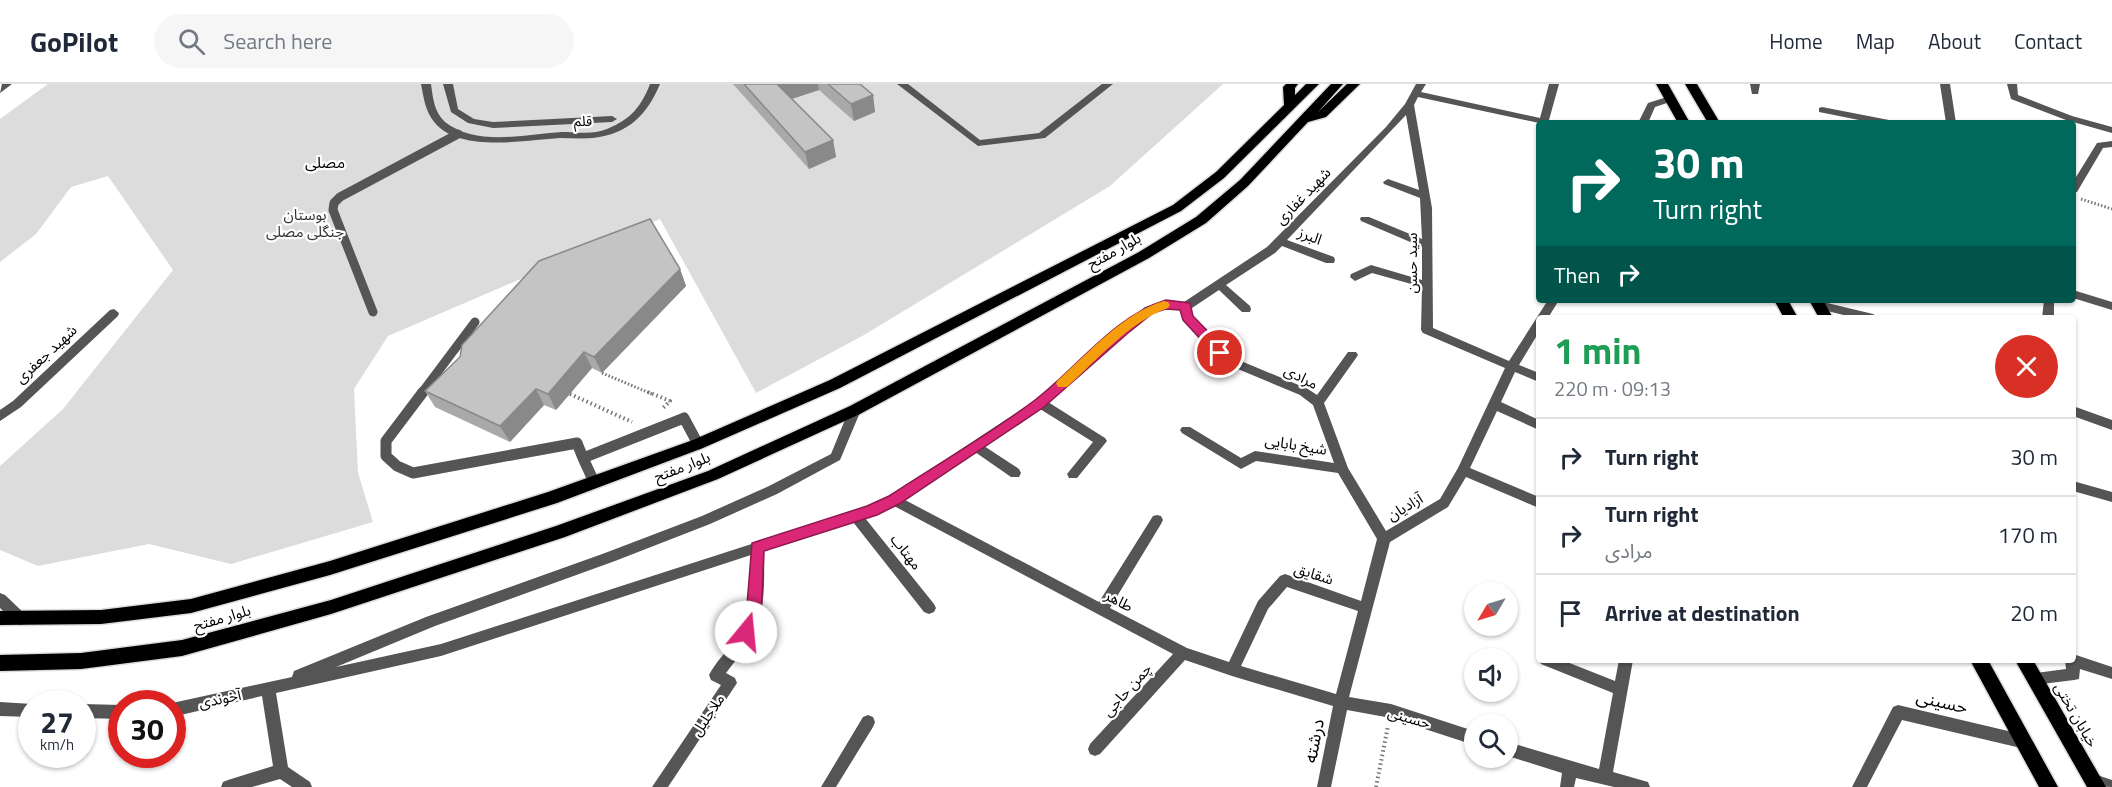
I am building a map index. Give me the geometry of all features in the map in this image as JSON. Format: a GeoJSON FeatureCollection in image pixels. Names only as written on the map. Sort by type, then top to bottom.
{"type":"FeatureCollection","features":[{"type":"Feature","properties":{"kind":"main road","name":"بلوار مفتح"},"geometry":{"type":"LineString","coordinates":[[0,663],[81,662],[182,648],[331,607],[592,520],[713,475],[855,410],[1144,255],[1201,220],[1244,183],[1337,84]]}},
{"type":"Feature","properties":{"kind":"main road"},"geometry":{"type":"LineString","coordinates":[[1300,123],[1322,114],[1354,84]]}},
{"type":"Feature","properties":{"kind":"main road"},"geometry":{"type":"LineString","coordinates":[[1662,84],[1682,120]]}},
{"type":"Feature","properties":{"kind":"main road"},"geometry":{"type":"LineString","coordinates":[[1691,84],[1712,120]]}},
{"type":"Feature","properties":{"kind":"main road"},"geometry":{"type":"LineString","coordinates":[[1290,85],[1290,105]]}},
{"type":"Feature","properties":{"kind":"main road","name":"بلوار مفتح"},"geometry":{"type":"LineString","coordinates":[[0,618],[101,617],[191,606],[330,568],[594,482],[698,444],[835,384],[1177,208],[1220,174],[1310,87]]}},
{"type":"Feature","properties":{"kind":"main road"},"geometry":{"type":"LineString","coordinates":[[1982,663],[2049,787]]}},
{"type":"Feature","properties":{"kind":"main road","name":"خیابان تختی"},"geometry":{"type":"LineString","coordinates":[[2026,663],[2095,784]]}},
{"type":"Feature","properties":{"kind":"street"},"geometry":{"type":"LineString","coordinates":[[0,90],[7,84]]}},
{"type":"Feature","properties":{"kind":"street","name":"قلم"},"geometry":{"type":"LineString","coordinates":[[426,84],[426,97],[433,114],[445,128],[473,138],[514,139],[604,134],[612,119],[493,125],[471,121],[454,110],[448,84]]}},
{"type":"Feature","properties":{"kind":"street"},"geometry":{"type":"LineString","coordinates":[[604,134],[632,119],[646,106],[655,84]]}},
{"type":"Feature","properties":{"kind":"street"},"geometry":{"type":"LineString","coordinates":[[902,84],[978,142],[1042,136],[1108,84]]}},
{"type":"Feature","properties":{"kind":"street","name":"شهید غفاری"},"geometry":{"type":"LineString","coordinates":[[1186,306],[1254,263],[1280,241],[1409,105],[1421,84]]}},
{"type":"Feature","properties":{"kind":"street"},"geometry":{"type":"LineString","coordinates":[[1548,120],[1554,84]]}},
{"type":"Feature","properties":{"kind":"street"},"geometry":{"type":"LineString","coordinates":[[1945,84],[1950,120]]}},
{"type":"Feature","properties":{"kind":"street"},"geometry":{"type":"LineString","coordinates":[[2012,84],[2014,97],[2069,118],[2112,130]]}},
{"type":"Feature","properties":{"kind":"street"},"geometry":{"type":"LineString","coordinates":[[1415,94],[1538,120]]}},
{"type":"Feature","properties":{"kind":"street"},"geometry":{"type":"LineString","coordinates":[[1644,120],[1651,105],[1670,99]]}},
{"type":"Feature","properties":{"kind":"street","name":"سید حسن"},"geometry":{"type":"LineString","coordinates":[[1409,105],[1425,196],[1427,330],[1512,366]]}},
{"type":"Feature","properties":{"kind":"street"},"geometry":{"type":"LineString","coordinates":[[1821,110],[1873,120]]}},
{"type":"Feature","properties":{"kind":"street"},"geometry":{"type":"LineString","coordinates":[[2076,185],[2100,145],[2112,144]]}},
{"type":"Feature","properties":{"kind":"street"},"geometry":{"type":"LineString","coordinates":[[1388,182],[1425,196]]}},
{"type":"Feature","properties":{"kind":"street"},"geometry":{"type":"LineString","coordinates":[[1365,219],[1427,245]]}},
{"type":"Feature","properties":{"kind":"street","name":"البرز"},"geometry":{"type":"LineString","coordinates":[[1280,241],[1330,260]]}},
{"type":"Feature","properties":{"kind":"street"},"geometry":{"type":"LineString","coordinates":[[1355,278],[1371,269],[1427,285]]}},
{"type":"Feature","properties":{"kind":"street"},"geometry":{"type":"LineString","coordinates":[[1218,284],[1246,309]]}},
{"type":"Feature","properties":{"kind":"street"},"geometry":{"type":"LineString","coordinates":[[2076,295],[2112,306]]}},
{"type":"Feature","properties":{"kind":"street"},"geometry":{"type":"LineString","coordinates":[[268,689],[441,650],[856,516],[894,500],[1040,404],[1123,330],[1149,310],[1166,304],[1186,306]]}},
{"type":"Feature","properties":{"kind":"street"},"geometry":{"type":"LineString","coordinates":[[1838,304],[1866,315]]}},
{"type":"Feature","properties":{"kind":"street","name":"مرادی"},"geometry":{"type":"LineString","coordinates":[[1186,306],[1187,317],[1220,353],[1237,364],[1304,392],[1318,402],[1342,469],[1384,540]]}},
{"type":"Feature","properties":{"kind":"street","name":"شهید جعفری"},"geometry":{"type":"LineString","coordinates":[[0,416],[17,404],[114,313]]}},
{"type":"Feature","properties":{"kind":"street","name":"آزادیان"},"geometry":{"type":"LineString","coordinates":[[1341,702],[1384,540],[1444,503],[1463,470],[1512,366],[1536,328]]}},
{"type":"Feature","properties":{"kind":"street"},"geometry":{"type":"LineString","coordinates":[[1318,402],[1352,355]]}},
{"type":"Feature","properties":{"kind":"street"},"geometry":{"type":"LineString","coordinates":[[1512,366],[1536,377]]}},
{"type":"Feature","properties":{"kind":"street"},"geometry":{"type":"LineString","coordinates":[[1040,404],[1101,441],[1073,474]]}},
{"type":"Feature","properties":{"kind":"street"},"geometry":{"type":"LineString","coordinates":[[1494,404],[1536,424]]}},
{"type":"Feature","properties":{"kind":"street"},"geometry":{"type":"LineString","coordinates":[[268,689],[431,621],[621,553],[706,520],[773,490],[836,457],[855,410]]}},
{"type":"Feature","properties":{"kind":"street"},"geometry":{"type":"LineString","coordinates":[[2076,412],[2112,426]]}},
{"type":"Feature","properties":{"kind":"street","name":"شیخ بابایی"},"geometry":{"type":"LineString","coordinates":[[1186,430],[1241,464],[1255,456],[1342,469]]}},
{"type":"Feature","properties":{"kind":"street"},"geometry":{"type":"LineString","coordinates":[[975,446],[1015,473]]}},
{"type":"Feature","properties":{"kind":"street"},"geometry":{"type":"LineString","coordinates":[[1463,470],[1536,502]]}},
{"type":"Feature","properties":{"kind":"street"},"geometry":{"type":"LineString","coordinates":[[2076,487],[2112,497]]}},
{"type":"Feature","properties":{"kind":"street","name":"طاهر"},"geometry":{"type":"LineString","coordinates":[[894,500],[1183,653],[1341,702]]}},
{"type":"Feature","properties":{"kind":"street","name":"مهتاب"},"geometry":{"type":"LineString","coordinates":[[856,516],[929,608]]}},
{"type":"Feature","properties":{"kind":"street"},"geometry":{"type":"LineString","coordinates":[[1101,610],[1157,520]]}},
{"type":"Feature","properties":{"kind":"street","name":"ملاجلیل"},"geometry":{"type":"LineString","coordinates":[[659,787],[730,683],[716,675],[739,645],[753,618],[757,581],[757,547]]}},
{"type":"Feature","properties":{"kind":"street","name":"شقایق"},"geometry":{"type":"LineString","coordinates":[[1232,670],[1263,605],[1285,580],[1365,608]]}},
{"type":"Feature","properties":{"kind":"street"},"geometry":{"type":"LineString","coordinates":[[0,599],[21,619]]}},
{"type":"Feature","properties":{"kind":"street","name":"چمن حاجی"},"geometry":{"type":"LineString","coordinates":[[1095,749],[1183,653]]}},
{"type":"Feature","properties":{"kind":"street"},"geometry":{"type":"LineString","coordinates":[[2076,661],[2112,673]]}},
{"type":"Feature","properties":{"kind":"street"},"geometry":{"type":"LineString","coordinates":[[1553,663],[1621,690]]}},
{"type":"Feature","properties":{"kind":"street"},"geometry":{"type":"LineString","coordinates":[[1605,776],[1626,663]]}},
{"type":"Feature","properties":{"kind":"street"},"geometry":{"type":"LineString","coordinates":[[2034,678],[2074,674],[2072,663]]}},
{"type":"Feature","properties":{"kind":"street"},"geometry":{"type":"LineString","coordinates":[[268,689],[281,771],[305,787]]}},
{"type":"Feature","properties":{"kind":"street","name":"آخوندی"},"geometry":{"type":"LineString","coordinates":[[186,707],[268,689]]}},
{"type":"Feature","properties":{"kind":"street","name":"حسینی"},"geometry":{"type":"LineString","coordinates":[[1341,702],[1391,711],[1464,735]]}},
{"type":"Feature","properties":{"kind":"street","name":"درشته"},"geometry":{"type":"LineString","coordinates":[[1324,787],[1341,702]]}},
{"type":"Feature","properties":{"kind":"street"},"geometry":{"type":"LineString","coordinates":[[0,709],[18,710]]}},
{"type":"Feature","properties":{"kind":"street","name":"حسینی"},"geometry":{"type":"LineString","coordinates":[[1859,787],[1898,712],[2025,742]]}},
{"type":"Feature","properties":{"kind":"street"},"geometry":{"type":"LineString","coordinates":[[828,787],[868,722]]}},
{"type":"Feature","properties":{"kind":"street"},"geometry":{"type":"LineString","coordinates":[[1518,752],[1570,769],[1643,787]]}},
{"type":"Feature","properties":{"kind":"street"},"geometry":{"type":"LineString","coordinates":[[1567,787],[1570,769]]}},
{"type":"Feature","properties":{"kind":"street"},"geometry":{"type":"LineString","coordinates":[[228,787],[281,771]]}},
{"type":"Feature","properties":{"kind":"street"},"geometry":{"type":"LineString","coordinates":[[2095,784],[2112,787]]}},
{"type":"Feature","properties":{"kind":"lane"},"geometry":{"type":"LineString","coordinates":[[373,312],[333,210],[334,203],[340,197],[458,134]]}},
{"type":"Feature","properties":{"kind":"lane"},"geometry":{"type":"LineString","coordinates":[[475,322],[387,441],[386,456],[397,466],[413,473],[577,443],[594,482]]}},
{"type":"Feature","properties":{"kind":"lane"},"geometry":{"type":"LineString","coordinates":[[583,458],[684,418],[698,444]]}},
{"type":"Feature","properties":{"kind":"path"},"geometry":{"type":"LineString","coordinates":[[2076,198],[2112,209]]}},
{"type":"Feature","properties":{"kind":"path"},"geometry":{"type":"LineString","coordinates":[[602,373],[670,401]]}},
{"type":"Feature","properties":{"kind":"path"},"geometry":{"type":"LineString","coordinates":[[570,394],[640,426]]}},
{"type":"Feature","properties":{"kind":"path"},"geometry":{"type":"LineString","coordinates":[[1376,787],[1391,711]]}},
{"type":"Feature","properties":{"kind":"green space","name":"بوستان جنگلی مصلی"},"geometry":{"type":"Polygon","coordinates":[[[48,84],[1223,84],[1110,186],[864,335],[756,393],[660,219],[388,336],[354,389],[358,473],[373,522],[231,564],[149,544],[38,566],[0,550],[0,466],[63,409],[173,270],[108,176],[71,187],[36,234],[0,262],[0,119],[48,84]]]}},
{"type":"Feature","properties":{"kind":"building"},"geometry":{"type":"Polygon","coordinates":[[[744,84],[781,84],[778,85],[833,140],[805,152],[744,84]]]}},
{"type":"Feature","properties":{"kind":"building"},"geometry":{"type":"Polygon","coordinates":[[[828,84],[860,84],[873,95],[851,104],[828,84]]]}},
{"type":"Feature","properties":{"kind":"building"},"geometry":{"type":"Polygon","coordinates":[[[650,219],[680,269],[594,357],[584,352],[548,394],[536,389],[500,426],[425,391],[460,357],[462,345],[539,261],[650,219]]]}},
{"type":"Feature","properties":{"kind":"slow traffic"},"geometry":{"type":"LineString","coordinates":[[1062,383],[1149,310],[1164,305]]}},
{"type":"Feature","properties":{"kind":"district","name":"مصلی"},"geometry":{"type":"Point","coordinates":[325,162]}},
{"type":"Feature","properties":{"kind":"route"},"geometry":{"type":"LineString","coordinates":[[746,632],[753,618],[757,581],[757,547],[872,511],[894,500],[1040,404],[1123,330],[1149,310],[1166,304],[1186,306],[1187,317],[1220,353]]}}]}
